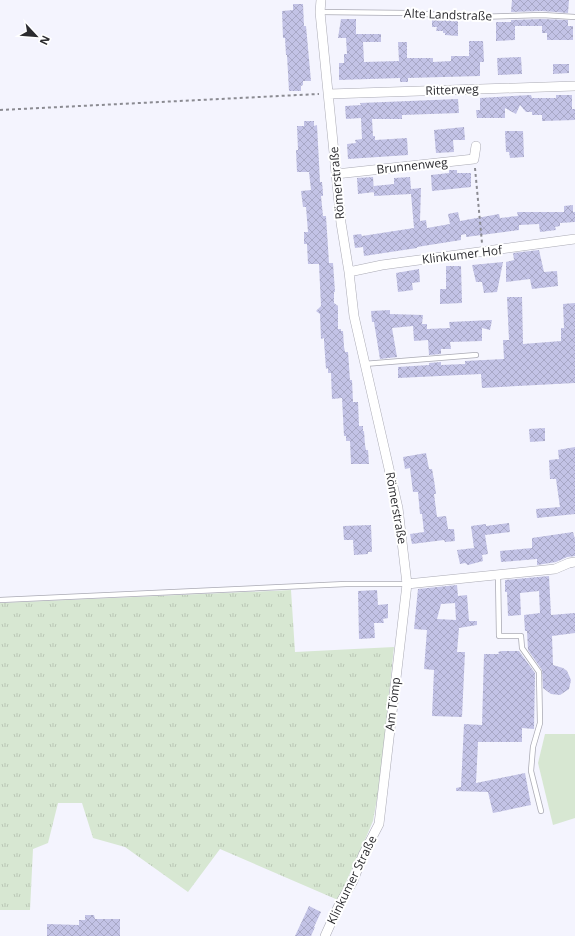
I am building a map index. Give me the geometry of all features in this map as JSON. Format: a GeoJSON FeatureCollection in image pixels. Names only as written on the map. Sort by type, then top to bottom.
{"type":"FeatureCollection","features":[{"type":"Feature","properties":{"kind":"street","name":"Römerstraße"},"geometry":{"type":"LineString","coordinates":[[321,0],[320,12],[329,94],[340,223],[354,316],[398,508],[407,584]]}},
{"type":"Feature","properties":{"kind":"street","name":"Ritterweg"},"geometry":{"type":"LineString","coordinates":[[329,94],[575,86]]}},
{"type":"Feature","properties":{"kind":"street"},"geometry":{"type":"LineString","coordinates":[[474,159],[476,146]]}},
{"type":"Feature","properties":{"kind":"street","name":"Brunnenweg"},"geometry":{"type":"LineString","coordinates":[[336,174],[474,159]]}},
{"type":"Feature","properties":{"kind":"street","name":"Klinkumer Hof"},"geometry":{"type":"LineString","coordinates":[[348,272],[382,265],[575,240]]}},
{"type":"Feature","properties":{"kind":"street"},"geometry":{"type":"LineString","coordinates":[[407,584],[555,569],[575,562]]}},
{"type":"Feature","properties":{"kind":"street","name":"Am Tömp"},"geometry":{"type":"LineString","coordinates":[[379,824],[407,584]]}},
{"type":"Feature","properties":{"kind":"street","name":"Klinkumer Straße"},"geometry":{"type":"LineString","coordinates":[[325,936],[353,881],[363,855],[379,824]]}},
{"type":"Feature","properties":{"kind":"lane","name":"Alte Landstraße"},"geometry":{"type":"LineString","coordinates":[[320,12],[408,13],[476,17],[575,17]]}},
{"type":"Feature","properties":{"kind":"lane"},"geometry":{"type":"LineString","coordinates":[[364,364],[476,354]]}},
{"type":"Feature","properties":{"kind":"lane"},"geometry":{"type":"LineString","coordinates":[[498,574],[500,636],[521,636],[522,648],[539,672],[540,723],[533,747],[531,771],[541,810]]}},
{"type":"Feature","properties":{"kind":"lane"},"geometry":{"type":"LineString","coordinates":[[0,600],[346,584],[407,584]]}},
{"type":"Feature","properties":{"kind":"path"},"geometry":{"type":"LineString","coordinates":[[0,110],[329,94]]}},
{"type":"Feature","properties":{"kind":"path"},"geometry":{"type":"LineString","coordinates":[[474,159],[483,252]]}},
{"type":"Feature","properties":{"kind":"green space"},"geometry":{"type":"Polygon","coordinates":[[[291,590],[295,652],[394,647],[380,782],[373,821],[338,900],[220,849],[188,892],[125,847],[93,838],[82,803],[58,803],[48,843],[33,849],[30,910],[0,910],[0,603],[291,590]]]}},
{"type":"Feature","properties":{"kind":"green space"},"geometry":{"type":"Polygon","coordinates":[[[545,734],[575,734],[575,818],[553,825],[538,763],[545,734]]]}},
{"type":"Feature","properties":{"kind":"building"},"geometry":{"type":"Polygon","coordinates":[[[512,0],[569,0],[568,13],[542,11],[511,12],[512,0]]]}},
{"type":"Feature","properties":{"kind":"building"},"geometry":{"type":"Polygon","coordinates":[[[293,4],[303,4],[304,26],[306,26],[311,81],[303,81],[301,91],[289,91],[287,55],[285,38],[283,38],[282,11],[293,10],[293,4]]]}},
{"type":"Feature","properties":{"kind":"building"},"geometry":{"type":"Polygon","coordinates":[[[341,19],[356,19],[356,34],[381,34],[381,42],[363,42],[364,62],[399,61],[398,42],[407,42],[407,58],[433,58],[433,62],[451,61],[451,56],[469,56],[469,41],[483,41],[484,62],[480,62],[480,76],[408,78],[408,82],[400,82],[400,78],[339,80],[339,63],[344,63],[344,54],[347,54],[346,38],[338,38],[341,19]]]}},
{"type":"Feature","properties":{"kind":"building"},"geometry":{"type":"Polygon","coordinates":[[[432,19],[458,20],[458,36],[445,35],[443,31],[436,31],[437,27],[432,27],[432,19]]]}},
{"type":"Feature","properties":{"kind":"building"},"geometry":{"type":"Polygon","coordinates":[[[542,19],[568,20],[568,26],[573,26],[573,40],[547,40],[547,33],[542,33],[542,26],[515,26],[515,40],[496,41],[496,22],[542,19]]]}},
{"type":"Feature","properties":{"kind":"building"},"geometry":{"type":"Polygon","coordinates":[[[521,57],[522,74],[498,75],[497,58],[521,57]]]}},
{"type":"Feature","properties":{"kind":"building"},"geometry":{"type":"Polygon","coordinates":[[[553,64],[569,64],[569,73],[553,74],[553,64]]]}},
{"type":"Feature","properties":{"kind":"building"},"geometry":{"type":"Polygon","coordinates":[[[531,95],[532,98],[556,98],[556,95],[572,95],[572,109],[575,109],[575,120],[542,121],[542,115],[532,115],[532,112],[526,112],[520,105],[516,114],[505,108],[505,118],[477,118],[476,110],[480,110],[480,98],[531,95]]]}},
{"type":"Feature","properties":{"kind":"building"},"geometry":{"type":"Polygon","coordinates":[[[458,99],[459,113],[402,115],[402,119],[372,119],[373,136],[375,136],[375,140],[407,138],[408,155],[348,159],[347,144],[356,143],[355,140],[362,139],[361,118],[346,119],[345,106],[361,105],[360,103],[458,99]]]}},
{"type":"Feature","properties":{"kind":"building"},"geometry":{"type":"Polygon","coordinates":[[[304,121],[314,121],[314,126],[317,125],[320,182],[322,182],[323,193],[323,196],[321,196],[323,216],[326,216],[329,263],[333,263],[335,292],[334,303],[338,306],[338,329],[343,331],[345,352],[348,352],[353,402],[358,402],[359,426],[363,426],[369,464],[351,464],[350,441],[346,441],[346,436],[344,436],[342,398],[332,399],[331,373],[328,373],[328,368],[326,369],[324,338],[321,339],[320,314],[316,311],[321,306],[319,264],[308,264],[307,244],[304,244],[304,232],[308,232],[306,207],[303,207],[301,191],[311,190],[309,172],[297,172],[297,126],[304,126],[304,121]]]}},
{"type":"Feature","properties":{"kind":"building"},"geometry":{"type":"Polygon","coordinates":[[[464,127],[465,140],[453,140],[454,152],[436,153],[434,130],[464,127]]]}},
{"type":"Feature","properties":{"kind":"building"},"geometry":{"type":"Polygon","coordinates":[[[505,131],[523,131],[524,157],[510,158],[509,152],[506,152],[505,131]]]}},
{"type":"Feature","properties":{"kind":"building"},"geometry":{"type":"Polygon","coordinates":[[[449,170],[457,170],[457,173],[471,173],[471,187],[432,191],[431,175],[449,173],[449,170]]]}},
{"type":"Feature","properties":{"kind":"building"},"geometry":{"type":"Polygon","coordinates":[[[373,177],[374,192],[358,194],[357,178],[373,177]]]}},
{"type":"Feature","properties":{"kind":"building"},"geometry":{"type":"Polygon","coordinates":[[[410,177],[411,189],[421,188],[420,221],[426,220],[427,228],[450,224],[448,214],[458,212],[460,221],[499,214],[500,218],[518,216],[517,212],[564,212],[564,206],[573,205],[575,222],[560,223],[560,226],[555,227],[556,230],[540,232],[539,224],[519,225],[519,230],[466,237],[466,234],[461,235],[461,240],[364,256],[363,247],[355,248],[353,235],[361,234],[362,236],[414,228],[411,194],[374,196],[374,186],[394,184],[394,178],[410,177]]]}},
{"type":"Feature","properties":{"kind":"building"},"geometry":{"type":"Polygon","coordinates":[[[539,250],[544,272],[557,271],[558,286],[532,289],[530,279],[506,282],[506,262],[514,260],[513,253],[539,250]]]}},
{"type":"Feature","properties":{"kind":"building"},"geometry":{"type":"Polygon","coordinates":[[[503,262],[497,292],[484,293],[482,282],[476,282],[472,265],[503,262]]]}},
{"type":"Feature","properties":{"kind":"building"},"geometry":{"type":"Polygon","coordinates":[[[446,266],[461,266],[462,303],[440,304],[440,289],[446,289],[446,266]]]}},
{"type":"Feature","properties":{"kind":"building"},"geometry":{"type":"Polygon","coordinates":[[[419,269],[420,282],[412,283],[413,290],[398,292],[396,273],[419,269]]]}},
{"type":"Feature","properties":{"kind":"building"},"geometry":{"type":"Polygon","coordinates":[[[507,297],[522,297],[523,344],[561,341],[561,328],[564,328],[563,304],[575,303],[575,383],[482,388],[481,374],[398,378],[398,367],[429,365],[429,363],[441,362],[441,365],[465,364],[465,361],[504,359],[503,340],[509,340],[507,297]]]}},
{"type":"Feature","properties":{"kind":"building"},"geometry":{"type":"Polygon","coordinates":[[[390,310],[390,314],[423,315],[422,324],[427,324],[427,329],[450,328],[449,322],[492,320],[490,330],[482,328],[482,341],[450,342],[451,349],[441,349],[441,354],[429,355],[428,340],[414,341],[413,326],[392,328],[397,357],[380,359],[371,311],[390,310]]]}},
{"type":"Feature","properties":{"kind":"building"},"geometry":{"type":"Polygon","coordinates":[[[545,428],[545,441],[530,442],[529,429],[545,428]]]}},
{"type":"Feature","properties":{"kind":"building"},"geometry":{"type":"Polygon","coordinates":[[[575,447],[575,514],[537,518],[536,509],[560,507],[556,479],[550,479],[549,460],[559,459],[558,450],[575,447]]]}},
{"type":"Feature","properties":{"kind":"building"},"geometry":{"type":"Polygon","coordinates":[[[426,453],[429,469],[432,469],[434,480],[437,517],[446,516],[448,529],[454,529],[455,541],[445,542],[444,540],[412,544],[410,534],[424,532],[422,514],[420,514],[418,492],[413,492],[410,468],[405,469],[403,457],[426,453]]]}},
{"type":"Feature","properties":{"kind":"building"},"geometry":{"type":"Polygon","coordinates":[[[509,523],[510,532],[485,535],[488,554],[482,555],[483,561],[468,565],[465,563],[460,564],[457,550],[474,548],[471,526],[509,523]]]}},
{"type":"Feature","properties":{"kind":"building"},"geometry":{"type":"Polygon","coordinates":[[[371,525],[372,552],[368,552],[368,554],[354,555],[353,540],[344,540],[343,526],[371,525]]]}},
{"type":"Feature","properties":{"kind":"building"},"geometry":{"type":"Polygon","coordinates":[[[573,532],[575,539],[575,556],[567,557],[556,562],[537,565],[537,559],[501,562],[500,551],[532,548],[532,538],[573,532]]]}},
{"type":"Feature","properties":{"kind":"building"},"geometry":{"type":"Polygon","coordinates":[[[549,576],[551,615],[575,613],[575,633],[552,636],[553,665],[567,671],[571,680],[569,689],[560,695],[551,694],[543,688],[542,670],[528,650],[524,615],[540,613],[539,591],[520,593],[521,615],[508,616],[507,592],[505,592],[505,580],[549,576]]]}},
{"type":"Feature","properties":{"kind":"building"},"geometry":{"type":"Polygon","coordinates":[[[457,585],[458,596],[467,595],[469,621],[477,621],[477,625],[459,628],[457,652],[465,652],[462,717],[432,716],[434,670],[424,669],[427,630],[414,629],[418,589],[457,585]],[[455,603],[441,604],[437,619],[456,620],[455,603]]]}},
{"type":"Feature","properties":{"kind":"building"},"geometry":{"type":"Polygon","coordinates":[[[377,590],[378,605],[388,604],[388,618],[383,619],[384,623],[374,623],[375,638],[359,639],[358,591],[377,590]]]}},
{"type":"Feature","properties":{"kind":"building"},"geometry":{"type":"Polygon","coordinates":[[[519,651],[535,673],[534,729],[522,728],[522,742],[478,742],[476,783],[525,773],[531,805],[493,813],[488,792],[456,791],[456,788],[461,787],[464,724],[482,725],[484,654],[499,654],[498,652],[519,651]]]}},
{"type":"Feature","properties":{"kind":"building"},"geometry":{"type":"Polygon","coordinates":[[[309,906],[321,912],[311,936],[295,936],[309,906]]]}},
{"type":"Feature","properties":{"kind":"building"},"geometry":{"type":"Polygon","coordinates":[[[85,915],[94,915],[95,919],[120,919],[120,936],[47,936],[47,924],[79,925],[79,920],[85,920],[85,915]]]}}]}
